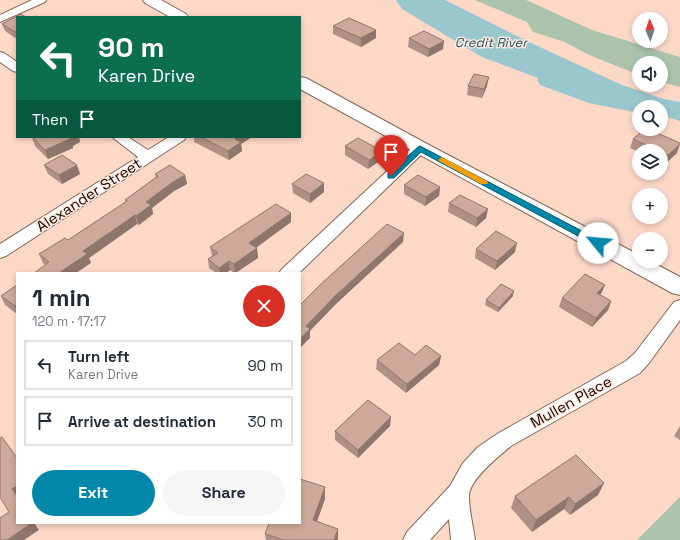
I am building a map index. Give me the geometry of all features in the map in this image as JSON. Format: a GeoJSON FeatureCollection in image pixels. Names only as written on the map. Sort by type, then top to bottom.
{"type":"FeatureCollection","features":[{"type":"Feature","properties":{"kind":"main road"},"geometry":{"type":"LineString","coordinates":[[150,0],[179,16]]}},
{"type":"Feature","properties":{"kind":"main road"},"geometry":{"type":"LineString","coordinates":[[301,83],[680,287]]}},
{"type":"Feature","properties":{"kind":"street"},"geometry":{"type":"LineString","coordinates":[[0,19],[40,0]]}},
{"type":"Feature","properties":{"kind":"street"},"geometry":{"type":"LineString","coordinates":[[0,56],[16,67]]}},
{"type":"Feature","properties":{"kind":"street"},"geometry":{"type":"LineString","coordinates":[[120,138],[148,157]]}},
{"type":"Feature","properties":{"kind":"street","name":"Alexander Street"},"geometry":{"type":"LineString","coordinates":[[0,252],[177,138]]}},
{"type":"Feature","properties":{"kind":"street"},"geometry":{"type":"LineString","coordinates":[[289,272],[420,148]]}},
{"type":"Feature","properties":{"kind":"street","name":"Mullen Place"},"geometry":{"type":"LineString","coordinates":[[415,540],[458,493],[471,470],[485,454],[633,367],[642,358],[680,306]]}},
{"type":"Feature","properties":{"kind":"street"},"geometry":{"type":"LineString","coordinates":[[458,493],[463,540]]}},
{"type":"Feature","properties":{"kind":"green space"},"geometry":{"type":"Polygon","coordinates":[[[475,0],[526,0],[592,30],[632,42],[632,48],[651,48],[680,57],[680,87],[668,84],[668,56],[632,56],[632,72],[587,54],[565,42],[533,32],[527,22],[475,0]]]}},
{"type":"Feature","properties":{"kind":"green space"},"geometry":{"type":"Polygon","coordinates":[[[680,497],[680,540],[637,540],[680,497]]]}},
{"type":"Feature","properties":{"kind":"water","name":"Credit River"},"geometry":{"type":"Polygon","coordinates":[[[396,0],[445,0],[529,42],[632,88],[632,92],[643,92],[664,99],[680,102],[680,121],[668,117],[668,100],[632,100],[632,106],[570,90],[482,57],[402,9],[396,0]]]}},
{"type":"Feature","properties":{"kind":"building"},"geometry":{"type":"Polygon","coordinates":[[[16,17],[16,32],[2,24],[16,17]]]}},
{"type":"Feature","properties":{"kind":"building"},"geometry":{"type":"Polygon","coordinates":[[[349,18],[376,30],[361,38],[333,26],[349,18]]]}},
{"type":"Feature","properties":{"kind":"building"},"geometry":{"type":"Polygon","coordinates":[[[424,31],[444,41],[429,49],[409,38],[424,31]]]}},
{"type":"Feature","properties":{"kind":"building"},"geometry":{"type":"Polygon","coordinates":[[[474,74],[489,77],[484,89],[468,86],[474,74]]]}},
{"type":"Feature","properties":{"kind":"building"},"geometry":{"type":"Polygon","coordinates":[[[637,136],[664,136],[680,144],[668,155],[668,144],[644,144],[633,139],[637,136]]]}},
{"type":"Feature","properties":{"kind":"building"},"geometry":{"type":"Polygon","coordinates":[[[33,138],[70,139],[45,150],[33,138]]]}},
{"type":"Feature","properties":{"kind":"building"},"geometry":{"type":"Polygon","coordinates":[[[203,138],[236,138],[235,139],[241,142],[228,151],[203,138]]]}},
{"type":"Feature","properties":{"kind":"building"},"geometry":{"type":"Polygon","coordinates":[[[358,138],[382,151],[369,160],[345,146],[358,138]]]}},
{"type":"Feature","properties":{"kind":"building"},"geometry":{"type":"Polygon","coordinates":[[[62,155],[77,165],[59,175],[44,165],[62,155]]]}},
{"type":"Feature","properties":{"kind":"building"},"geometry":{"type":"Polygon","coordinates":[[[170,165],[185,175],[146,202],[151,205],[83,251],[87,254],[60,272],[35,272],[49,262],[39,254],[65,238],[68,240],[127,201],[125,200],[158,176],[155,174],[170,165]]]}},
{"type":"Feature","properties":{"kind":"building"},"geometry":{"type":"Polygon","coordinates":[[[306,174],[324,183],[310,194],[292,184],[306,174]]]}},
{"type":"Feature","properties":{"kind":"building"},"geometry":{"type":"Polygon","coordinates":[[[418,175],[440,187],[426,197],[404,185],[418,175]]]}},
{"type":"Feature","properties":{"kind":"building"},"geometry":{"type":"Polygon","coordinates":[[[460,195],[488,209],[477,218],[449,203],[460,195]]]}},
{"type":"Feature","properties":{"kind":"building"},"geometry":{"type":"Polygon","coordinates":[[[276,204],[291,213],[249,243],[257,248],[234,264],[229,261],[219,268],[208,259],[218,253],[210,247],[276,204]]]}},
{"type":"Feature","properties":{"kind":"building"},"geometry":{"type":"Polygon","coordinates":[[[387,224],[404,233],[336,295],[306,326],[310,329],[301,338],[301,304],[387,224]]]}},
{"type":"Feature","properties":{"kind":"building"},"geometry":{"type":"Polygon","coordinates":[[[496,231],[517,243],[497,261],[476,249],[496,231]]]}},
{"type":"Feature","properties":{"kind":"building"},"geometry":{"type":"Polygon","coordinates":[[[585,274],[605,285],[597,293],[611,301],[596,318],[562,298],[585,274]]]}},
{"type":"Feature","properties":{"kind":"building"},"geometry":{"type":"Polygon","coordinates":[[[501,284],[514,291],[499,308],[486,300],[501,284]]]}},
{"type":"Feature","properties":{"kind":"building"},"geometry":{"type":"Polygon","coordinates":[[[16,286],[15,306],[1,296],[16,286]]]}},
{"type":"Feature","properties":{"kind":"building"},"geometry":{"type":"Polygon","coordinates":[[[399,343],[415,355],[426,345],[441,356],[407,384],[377,360],[399,343]]]}},
{"type":"Feature","properties":{"kind":"building"},"geometry":{"type":"Polygon","coordinates":[[[368,400],[391,417],[358,450],[335,431],[368,400]]]}},
{"type":"Feature","properties":{"kind":"building"},"geometry":{"type":"Polygon","coordinates":[[[2,437],[16,457],[16,487],[12,489],[16,495],[16,524],[31,524],[7,540],[0,540],[0,518],[9,512],[0,497],[0,438],[2,437]]]}},
{"type":"Feature","properties":{"kind":"building"},"geometry":{"type":"Polygon","coordinates":[[[576,455],[604,483],[575,504],[569,497],[536,520],[515,496],[576,455]]]}},
{"type":"Feature","properties":{"kind":"building"},"geometry":{"type":"Polygon","coordinates":[[[301,479],[325,487],[313,520],[338,529],[334,540],[284,540],[265,534],[269,524],[301,524],[301,479]]]}},
{"type":"Feature","properties":{"kind":"waterway","name":"Credit River"},"geometry":{"type":"LineString","coordinates":[[548,80],[597,98],[632,105]]}},
{"type":"Feature","properties":{"kind":"slow traffic"},"geometry":{"type":"LineString","coordinates":[[442,160],[484,183]]}},
{"type":"Feature","properties":{"kind":"route"},"geometry":{"type":"LineString","coordinates":[[391,176],[420,148],[598,243]]}}]}
